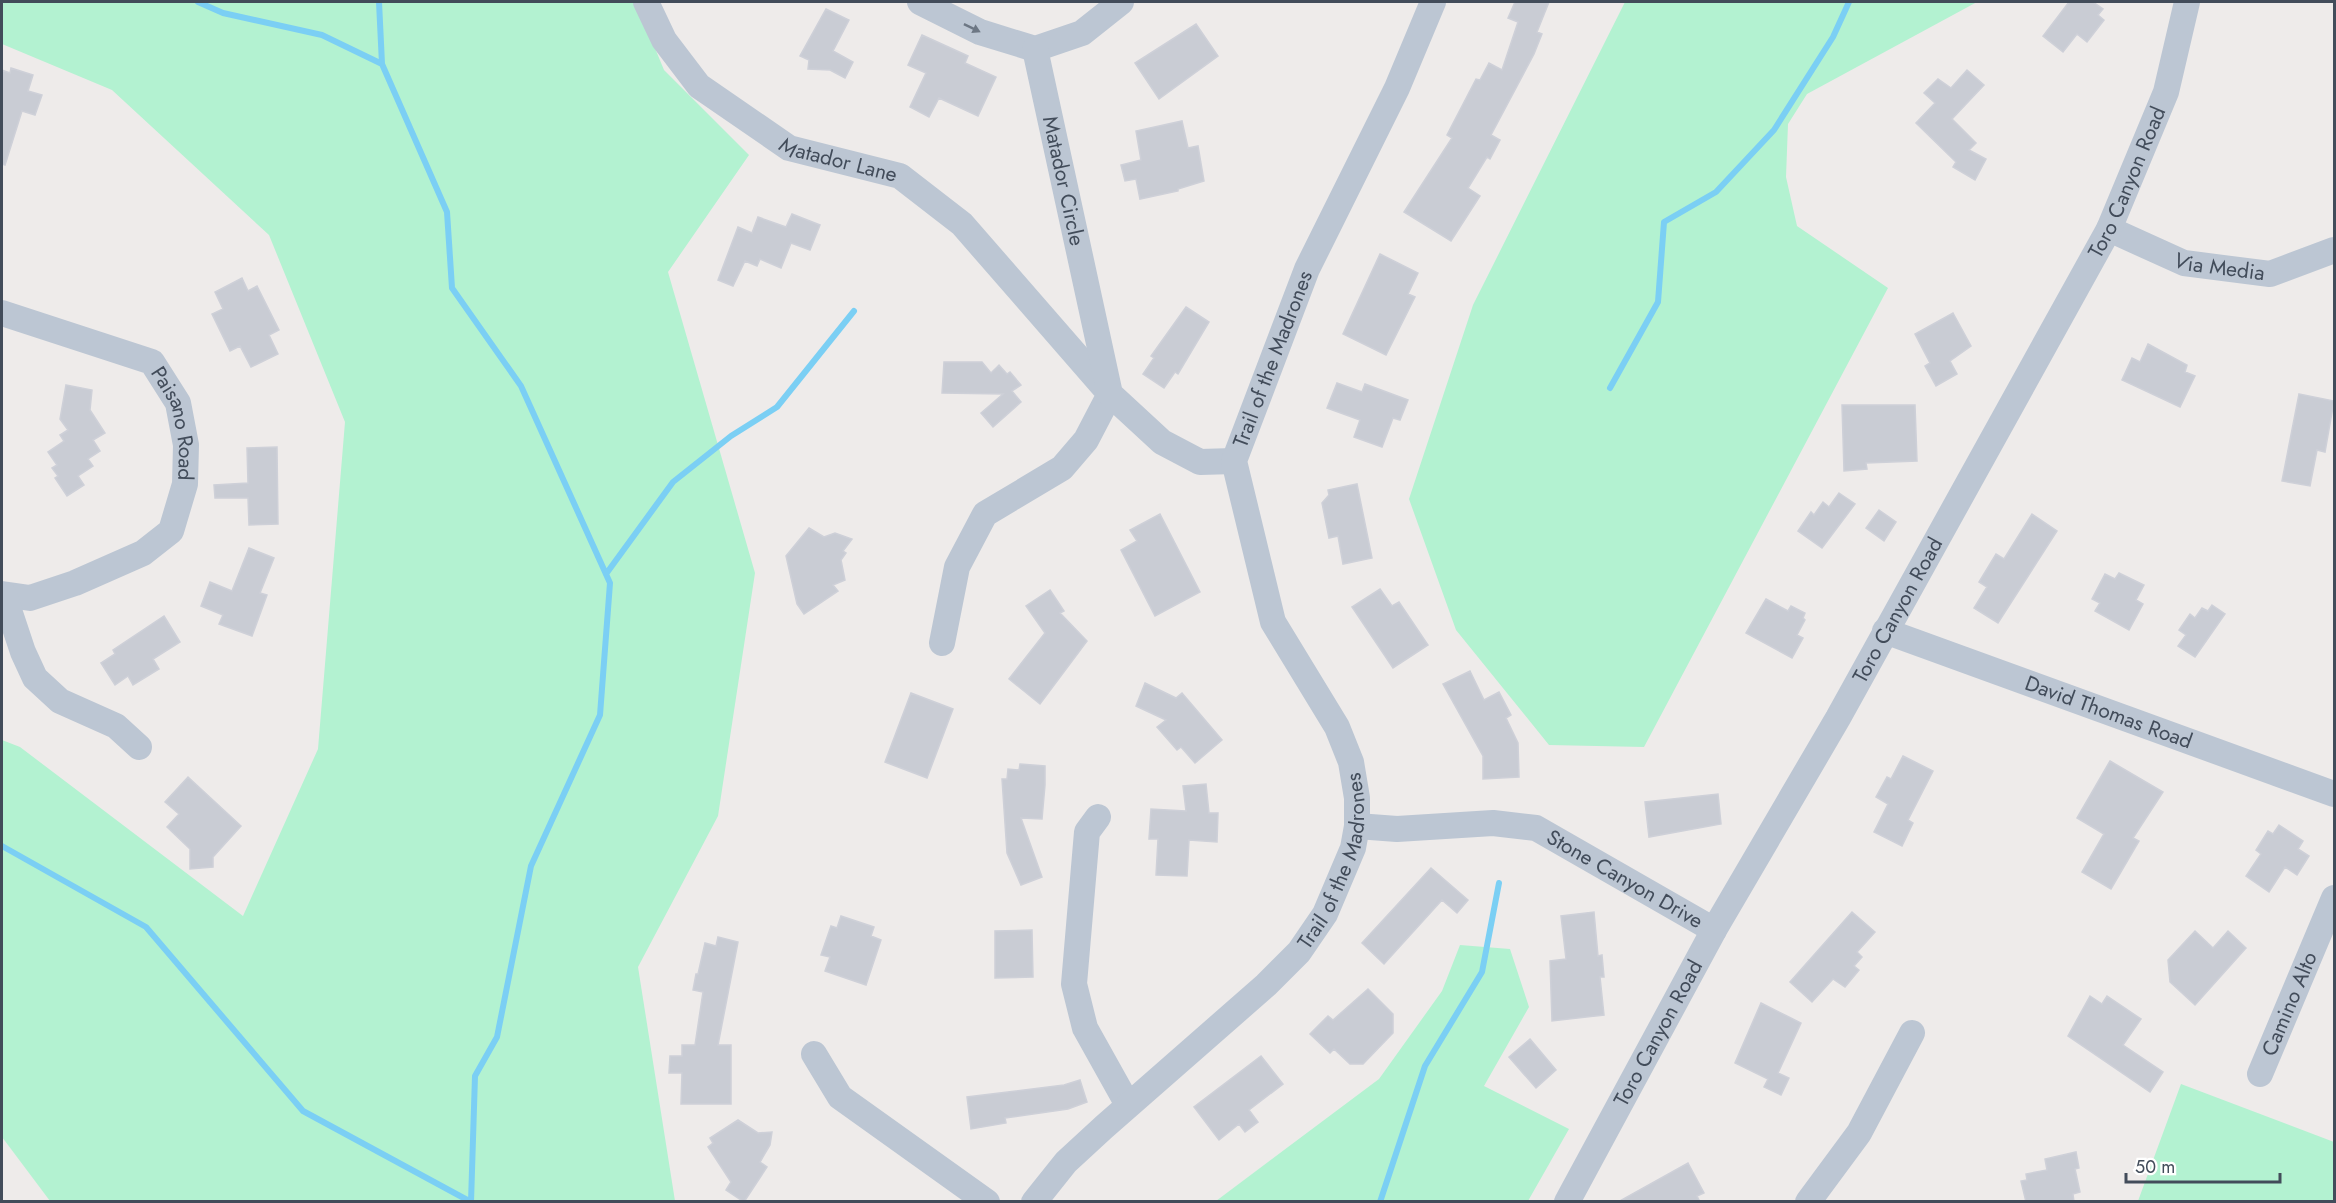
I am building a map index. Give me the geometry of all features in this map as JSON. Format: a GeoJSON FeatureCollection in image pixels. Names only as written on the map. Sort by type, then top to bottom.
{"type":"FeatureCollection","features":[{"type":"Feature","properties":{"kind":"street","name":"Matador Lane"},"geometry":{"type":"LineString","coordinates":[[646,2],[664,40],[699,86],[789,148],[900,176],[962,224],[1110,393],[1162,442],[1200,462],[1234,461]]}},
{"type":"Feature","properties":{"kind":"street"},"geometry":{"type":"LineString","coordinates":[[920,2],[980,32],[1035,49],[1082,33],[1121,2]]}},
{"type":"Feature","properties":{"kind":"street","name":"Trail of the Madrones"},"geometry":{"type":"LineString","coordinates":[[1034,1202],[1066,1162],[1266,985],[1299,952],[1325,914],[1342,877],[1358,826],[1357,798],[1351,762],[1337,727],[1273,622],[1234,461],[1307,269],[1396,88],[1433,2]]}},
{"type":"Feature","properties":{"kind":"street","name":"Toro Canyon Road"},"geometry":{"type":"LineString","coordinates":[[1568,1202],[1714,930],[1838,718],[2109,229],[2166,92],[2187,2]]}},
{"type":"Feature","properties":{"kind":"street","name":"Matador Circle"},"geometry":{"type":"LineString","coordinates":[[1035,49],[1110,393]]}},
{"type":"Feature","properties":{"kind":"street","name":"Via Media"},"geometry":{"type":"LineString","coordinates":[[2109,229],[2184,263],[2270,273],[2334,250]]}},
{"type":"Feature","properties":{"kind":"street","name":"Paisano Road"},"geometry":{"type":"LineString","coordinates":[[2,314],[152,362],[178,403],[186,445],[185,484],[171,531],[143,553],[109,570],[30,598],[3,594]]}},
{"type":"Feature","properties":{"kind":"street"},"geometry":{"type":"LineString","coordinates":[[942,643],[957,567],[986,514],[1062,468],[1086,440],[1110,393]]}},
{"type":"Feature","properties":{"kind":"street"},"geometry":{"type":"LineString","coordinates":[[3,594],[22,652],[35,678],[60,701],[116,726],[139,747]]}},
{"type":"Feature","properties":{"kind":"street","name":"David Thomas Road"},"geometry":{"type":"LineString","coordinates":[[1885,631],[2334,794]]}},
{"type":"Feature","properties":{"kind":"street"},"geometry":{"type":"LineString","coordinates":[[1098,817],[1088,832],[1074,984],[1085,1028],[1128,1105]]}},
{"type":"Feature","properties":{"kind":"street","name":"Stone Canyon Drive"},"geometry":{"type":"LineString","coordinates":[[1358,826],[1397,829],[1493,823],[1536,828],[1714,930]]}},
{"type":"Feature","properties":{"kind":"street","name":"Camino Alto"},"geometry":{"type":"LineString","coordinates":[[2260,1074],[2334,898]]}},
{"type":"Feature","properties":{"kind":"street"},"geometry":{"type":"LineString","coordinates":[[1808,1202],[1859,1133],[1912,1033]]}},
{"type":"Feature","properties":{"kind":"street"},"geometry":{"type":"LineString","coordinates":[[814,1054],[840,1097],[987,1202]]}},
{"type":"Feature","properties":{"kind":"green space"},"geometry":{"type":"Polygon","coordinates":[[[2,2],[636,2],[664,70],[749,155],[668,272],[755,573],[718,816],[638,967],[675,1201],[50,1201],[2,1137],[2,740],[20,747],[243,916],[318,749],[345,422],[269,235],[112,90],[2,44],[2,2]]]}},
{"type":"Feature","properties":{"kind":"green space"},"geometry":{"type":"Polygon","coordinates":[[[1625,2],[1977,2],[1807,94],[1788,124],[1786,177],[1797,226],[1888,288],[1644,747],[1549,745],[1456,630],[1409,499],[1473,305],[1625,2]]]}},
{"type":"Feature","properties":{"kind":"green space"},"geometry":{"type":"Polygon","coordinates":[[[1460,945],[1510,949],[1529,1007],[1484,1086],[1569,1129],[1528,1201],[1216,1201],[1379,1079],[1442,991],[1460,945]]]}},
{"type":"Feature","properties":{"kind":"green space"},"geometry":{"type":"Polygon","coordinates":[[[2181,1084],[2334,1142],[2334,1201],[2138,1201],[2181,1084]]]}},
{"type":"Feature","properties":{"kind":"building"},"geometry":{"type":"Polygon","coordinates":[[[1515,2],[1549,2],[1537,32],[1542,34],[1534,54],[1491,135],[1500,140],[1490,159],[1487,157],[1468,188],[1480,196],[1451,241],[1404,212],[1452,138],[1447,135],[1476,79],[1480,80],[1489,63],[1502,70],[1518,22],[1508,18],[1515,2]]]}},
{"type":"Feature","properties":{"kind":"building"},"geometry":{"type":"Polygon","coordinates":[[[2069,2],[2093,2],[2103,9],[2098,15],[2104,20],[2087,42],[2077,34],[2063,52],[2043,36],[2069,2]]]}},
{"type":"Feature","properties":{"kind":"building"},"geometry":{"type":"Polygon","coordinates":[[[826,9],[849,20],[833,51],[853,62],[845,78],[830,70],[808,69],[809,60],[800,56],[826,9]]]}},
{"type":"Feature","properties":{"kind":"building"},"geometry":{"type":"Polygon","coordinates":[[[1196,24],[1218,56],[1159,99],[1135,63],[1196,24]]]}},
{"type":"Feature","properties":{"kind":"building"},"geometry":{"type":"Polygon","coordinates":[[[922,35],[968,56],[965,63],[996,77],[978,116],[939,98],[929,117],[910,107],[926,73],[908,65],[922,35]]]}},
{"type":"Feature","properties":{"kind":"building"},"geometry":{"type":"Polygon","coordinates":[[[11,68],[33,75],[28,91],[42,95],[35,115],[22,111],[5,165],[2,164],[2,70],[10,73],[11,68]]]}},
{"type":"Feature","properties":{"kind":"building"},"geometry":{"type":"Polygon","coordinates":[[[1967,70],[1984,85],[1952,119],[1976,143],[1969,150],[1986,159],[1975,180],[1953,167],[1956,162],[1916,123],[1935,103],[1924,93],[1938,79],[1951,88],[1967,70]]]}},
{"type":"Feature","properties":{"kind":"building"},"geometry":{"type":"Polygon","coordinates":[[[1182,121],[1188,148],[1198,146],[1204,181],[1178,189],[1178,191],[1140,199],[1136,179],[1125,181],[1121,165],[1141,160],[1136,131],[1182,121]]]}},
{"type":"Feature","properties":{"kind":"building"},"geometry":{"type":"Polygon","coordinates":[[[792,214],[820,225],[810,250],[791,243],[781,268],[760,259],[757,266],[745,261],[733,286],[718,280],[738,227],[752,233],[758,217],[786,227],[792,214]]]}},
{"type":"Feature","properties":{"kind":"building"},"geometry":{"type":"Polygon","coordinates":[[[1380,254],[1418,273],[1408,294],[1415,297],[1386,355],[1343,334],[1380,254]]]}},
{"type":"Feature","properties":{"kind":"building"},"geometry":{"type":"Polygon","coordinates":[[[242,278],[248,291],[257,286],[279,330],[269,335],[278,354],[251,367],[240,346],[230,351],[212,314],[223,309],[215,292],[242,278]]]}},
{"type":"Feature","properties":{"kind":"building"},"geometry":{"type":"Polygon","coordinates":[[[1186,307],[1209,322],[1178,374],[1175,372],[1164,388],[1143,374],[1154,358],[1151,356],[1186,307]]]}},
{"type":"Feature","properties":{"kind":"building"},"geometry":{"type":"Polygon","coordinates":[[[1953,313],[1971,346],[1950,361],[1957,374],[1936,386],[1925,366],[1930,363],[1915,334],[1953,313]]]}},
{"type":"Feature","properties":{"kind":"building"},"geometry":{"type":"Polygon","coordinates":[[[2148,344],[2187,365],[2185,372],[2195,376],[2180,407],[2122,380],[2132,358],[2140,362],[2148,344]]]}},
{"type":"Feature","properties":{"kind":"building"},"geometry":{"type":"Polygon","coordinates":[[[944,362],[982,362],[991,373],[999,365],[1007,374],[1010,372],[1021,385],[1012,391],[1021,402],[993,427],[981,413],[1003,394],[942,393],[944,362]]]}},
{"type":"Feature","properties":{"kind":"building"},"geometry":{"type":"Polygon","coordinates":[[[1337,383],[1362,392],[1365,384],[1408,400],[1400,420],[1393,418],[1382,447],[1354,437],[1360,420],[1327,408],[1337,383]]]}},
{"type":"Feature","properties":{"kind":"building"},"geometry":{"type":"Polygon","coordinates":[[[66,385],[92,390],[90,410],[105,433],[93,440],[100,451],[88,459],[93,466],[78,476],[84,485],[67,496],[55,478],[58,476],[52,468],[57,465],[48,452],[64,441],[60,435],[68,430],[60,419],[66,385]]]}},
{"type":"Feature","properties":{"kind":"building"},"geometry":{"type":"Polygon","coordinates":[[[2299,394],[2334,401],[2325,452],[2317,450],[2310,486],[2282,481],[2299,394]]]}},
{"type":"Feature","properties":{"kind":"building"},"geometry":{"type":"Polygon","coordinates":[[[1842,405],[1915,405],[1917,461],[1866,463],[1867,469],[1844,471],[1842,405]]]}},
{"type":"Feature","properties":{"kind":"building"},"geometry":{"type":"Polygon","coordinates":[[[277,447],[278,524],[249,525],[248,498],[215,498],[214,485],[248,483],[247,448],[277,447]]]}},
{"type":"Feature","properties":{"kind":"building"},"geometry":{"type":"Polygon","coordinates":[[[1357,484],[1372,558],[1343,564],[1338,536],[1329,538],[1322,503],[1329,495],[1328,490],[1357,484]]]}},
{"type":"Feature","properties":{"kind":"building"},"geometry":{"type":"Polygon","coordinates":[[[1839,493],[1855,504],[1822,548],[1798,531],[1811,512],[1814,515],[1823,502],[1829,507],[1839,493]]]}},
{"type":"Feature","properties":{"kind":"building"},"geometry":{"type":"Polygon","coordinates":[[[1879,510],[1896,522],[1884,541],[1866,528],[1879,510]]]}},
{"type":"Feature","properties":{"kind":"building"},"geometry":{"type":"Polygon","coordinates":[[[1160,514],[1200,592],[1155,616],[1121,550],[1137,541],[1130,530],[1160,514]]]}},
{"type":"Feature","properties":{"kind":"building"},"geometry":{"type":"Polygon","coordinates":[[[2032,514],[2057,531],[1998,623],[1974,608],[1987,587],[1979,582],[1996,554],[2004,559],[2032,514]]]}},
{"type":"Feature","properties":{"kind":"building"},"geometry":{"type":"Polygon","coordinates":[[[809,528],[824,537],[835,533],[852,539],[843,551],[846,553],[841,560],[845,580],[833,585],[838,591],[804,614],[797,604],[786,556],[809,528]]]}},
{"type":"Feature","properties":{"kind":"building"},"geometry":{"type":"Polygon","coordinates":[[[249,548],[274,558],[260,593],[267,595],[252,636],[219,624],[223,615],[201,606],[210,582],[232,591],[249,548]]]}},
{"type":"Feature","properties":{"kind":"building"},"geometry":{"type":"Polygon","coordinates":[[[2119,573],[2144,585],[2136,600],[2143,604],[2129,630],[2095,611],[2100,603],[2092,599],[2105,574],[2115,579],[2119,573]]]}},
{"type":"Feature","properties":{"kind":"building"},"geometry":{"type":"Polygon","coordinates":[[[1380,589],[1392,606],[1399,602],[1428,645],[1393,668],[1352,607],[1380,589]]]}},
{"type":"Feature","properties":{"kind":"building"},"geometry":{"type":"Polygon","coordinates":[[[1050,590],[1064,611],[1060,613],[1087,641],[1040,704],[1009,679],[1045,633],[1026,606],[1050,590]]]}},
{"type":"Feature","properties":{"kind":"building"},"geometry":{"type":"Polygon","coordinates":[[[1766,599],[1788,611],[1791,606],[1805,613],[1803,618],[1805,620],[1797,635],[1803,638],[1792,658],[1746,633],[1766,599]]]}},
{"type":"Feature","properties":{"kind":"building"},"geometry":{"type":"Polygon","coordinates":[[[2212,605],[2225,614],[2195,657],[2178,646],[2186,635],[2179,630],[2190,614],[2195,618],[2202,608],[2208,611],[2212,605]]]}},
{"type":"Feature","properties":{"kind":"building"},"geometry":{"type":"Polygon","coordinates":[[[164,616],[180,642],[153,659],[159,669],[133,685],[128,676],[115,685],[101,663],[115,654],[113,650],[164,616]]]}},
{"type":"Feature","properties":{"kind":"building"},"geometry":{"type":"Polygon","coordinates":[[[1470,671],[1484,700],[1499,692],[1511,715],[1506,718],[1518,743],[1519,777],[1483,779],[1483,756],[1443,684],[1470,671]]]}},
{"type":"Feature","properties":{"kind":"building"},"geometry":{"type":"Polygon","coordinates":[[[1145,683],[1176,698],[1182,693],[1222,740],[1195,763],[1181,747],[1177,750],[1157,727],[1166,720],[1136,706],[1145,683]]]}},
{"type":"Feature","properties":{"kind":"building"},"geometry":{"type":"Polygon","coordinates":[[[911,693],[953,709],[927,778],[885,762],[911,693]]]}},
{"type":"Feature","properties":{"kind":"building"},"geometry":{"type":"Polygon","coordinates":[[[1903,756],[1933,771],[1908,820],[1913,823],[1902,846],[1874,832],[1888,804],[1876,797],[1887,777],[1891,779],[1903,756]]]}},
{"type":"Feature","properties":{"kind":"building"},"geometry":{"type":"Polygon","coordinates":[[[2110,761],[2163,792],[2133,838],[2139,841],[2111,889],[2082,872],[2104,834],[2077,818],[2110,761]]]}},
{"type":"Feature","properties":{"kind":"building"},"geometry":{"type":"Polygon","coordinates":[[[1020,764],[1045,766],[1042,819],[1021,818],[1042,877],[1021,885],[1007,853],[1002,779],[1007,779],[1008,769],[1019,770],[1020,764]]]}},
{"type":"Feature","properties":{"kind":"building"},"geometry":{"type":"Polygon","coordinates":[[[188,777],[241,826],[213,857],[213,867],[190,869],[190,849],[167,827],[179,814],[165,802],[188,777]]]}},
{"type":"Feature","properties":{"kind":"building"},"geometry":{"type":"Polygon","coordinates":[[[1206,784],[1209,813],[1218,813],[1217,842],[1189,840],[1187,876],[1156,875],[1158,839],[1149,839],[1151,809],[1186,811],[1183,786],[1206,784]]]}},
{"type":"Feature","properties":{"kind":"building"},"geometry":{"type":"Polygon","coordinates":[[[1718,794],[1721,824],[1649,837],[1645,802],[1718,794]]]}},
{"type":"Feature","properties":{"kind":"building"},"geometry":{"type":"Polygon","coordinates":[[[2279,825],[2303,841],[2298,849],[2309,856],[2297,875],[2285,867],[2269,892],[2246,876],[2261,854],[2256,850],[2268,831],[2273,834],[2279,825]]]}},
{"type":"Feature","properties":{"kind":"building"},"geometry":{"type":"Polygon","coordinates":[[[1431,868],[1468,900],[1457,913],[1442,900],[1384,964],[1362,943],[1431,868]]]}},
{"type":"Feature","properties":{"kind":"building"},"geometry":{"type":"Polygon","coordinates":[[[1594,912],[1598,956],[1602,955],[1604,977],[1600,977],[1604,1015],[1552,1021],[1550,961],[1566,959],[1561,916],[1594,912]]]}},
{"type":"Feature","properties":{"kind":"building"},"geometry":{"type":"Polygon","coordinates":[[[1852,912],[1875,932],[1857,952],[1862,957],[1854,966],[1859,970],[1845,987],[1833,979],[1812,1002],[1790,982],[1852,912]]]}},
{"type":"Feature","properties":{"kind":"building"},"geometry":{"type":"Polygon","coordinates":[[[841,916],[874,927],[871,936],[881,940],[866,985],[825,971],[830,957],[821,955],[831,926],[837,928],[841,916]]]}},
{"type":"Feature","properties":{"kind":"building"},"geometry":{"type":"Polygon","coordinates":[[[1032,930],[1033,977],[995,978],[995,931],[1032,930]]]}},
{"type":"Feature","properties":{"kind":"building"},"geometry":{"type":"Polygon","coordinates":[[[2195,931],[2213,948],[2228,931],[2246,948],[2195,1005],[2170,982],[2168,960],[2195,931]]]}},
{"type":"Feature","properties":{"kind":"building"},"geometry":{"type":"Polygon","coordinates":[[[718,937],[738,942],[718,1045],[731,1045],[731,1104],[681,1104],[682,1073],[669,1073],[670,1056],[682,1056],[682,1045],[695,1045],[703,992],[693,990],[696,974],[698,974],[705,943],[716,946],[718,937]]]}},
{"type":"Feature","properties":{"kind":"building"},"geometry":{"type":"Polygon","coordinates":[[[1368,989],[1393,1014],[1393,1033],[1363,1064],[1350,1064],[1334,1049],[1330,1053],[1310,1034],[1328,1016],[1333,1020],[1368,989]]]}},
{"type":"Feature","properties":{"kind":"building"},"geometry":{"type":"Polygon","coordinates":[[[2090,996],[2102,1004],[2107,996],[2141,1019],[2123,1045],[2163,1072],[2150,1092],[2068,1036],[2090,996]]]}},
{"type":"Feature","properties":{"kind":"building"},"geometry":{"type":"Polygon","coordinates":[[[1761,1003],[1801,1023],[1778,1073],[1789,1078],[1781,1095],[1764,1087],[1768,1079],[1735,1063],[1761,1003]]]}},
{"type":"Feature","properties":{"kind":"building"},"geometry":{"type":"Polygon","coordinates":[[[1530,1039],[1556,1070],[1536,1088],[1509,1057],[1530,1039]]]}},
{"type":"Feature","properties":{"kind":"building"},"geometry":{"type":"Polygon","coordinates":[[[1261,1056],[1283,1084],[1249,1110],[1258,1122],[1245,1132],[1239,1124],[1219,1140],[1194,1107],[1261,1056]]]}},
{"type":"Feature","properties":{"kind":"building"},"geometry":{"type":"Polygon","coordinates":[[[1080,1080],[1087,1102],[1068,1109],[1005,1118],[1006,1123],[971,1129],[967,1097],[1064,1085],[1080,1080]]]}},
{"type":"Feature","properties":{"kind":"building"},"geometry":{"type":"Polygon","coordinates":[[[738,1120],[758,1133],[772,1132],[770,1145],[760,1162],[767,1167],[744,1202],[726,1190],[731,1182],[708,1147],[713,1143],[710,1138],[738,1120]]]}},
{"type":"Feature","properties":{"kind":"building"},"geometry":{"type":"Polygon","coordinates":[[[2076,1152],[2079,1168],[2075,1169],[2080,1192],[2073,1194],[2074,1202],[2026,1202],[2021,1181],[2027,1180],[2026,1174],[2047,1170],[2045,1159],[2076,1152]]]}},
{"type":"Feature","properties":{"kind":"building"},"geometry":{"type":"Polygon","coordinates":[[[1688,1163],[1704,1193],[1697,1196],[1700,1202],[1618,1202],[1688,1163]]]}},
{"type":"Feature","properties":{"kind":"waterway"},"geometry":{"type":"LineString","coordinates":[[198,2],[223,13],[322,35],[382,64]]}},
{"type":"Feature","properties":{"kind":"waterway"},"geometry":{"type":"LineString","coordinates":[[2,846],[146,927],[303,1111],[471,1202],[475,1076],[497,1037],[531,866],[600,715],[610,583],[521,386],[452,288],[447,212],[382,64],[379,2]]}},
{"type":"Feature","properties":{"kind":"waterway"},"geometry":{"type":"LineString","coordinates":[[1610,388],[1658,302],[1664,222],[1716,192],[1774,130],[1833,37],[1849,2]]}},
{"type":"Feature","properties":{"kind":"waterway"},"geometry":{"type":"LineString","coordinates":[[606,574],[673,482],[731,436],[777,407],[854,311]]}},
{"type":"Feature","properties":{"kind":"waterway"},"geometry":{"type":"LineString","coordinates":[[1380,1202],[1425,1066],[1482,972],[1499,883]]}}]}
